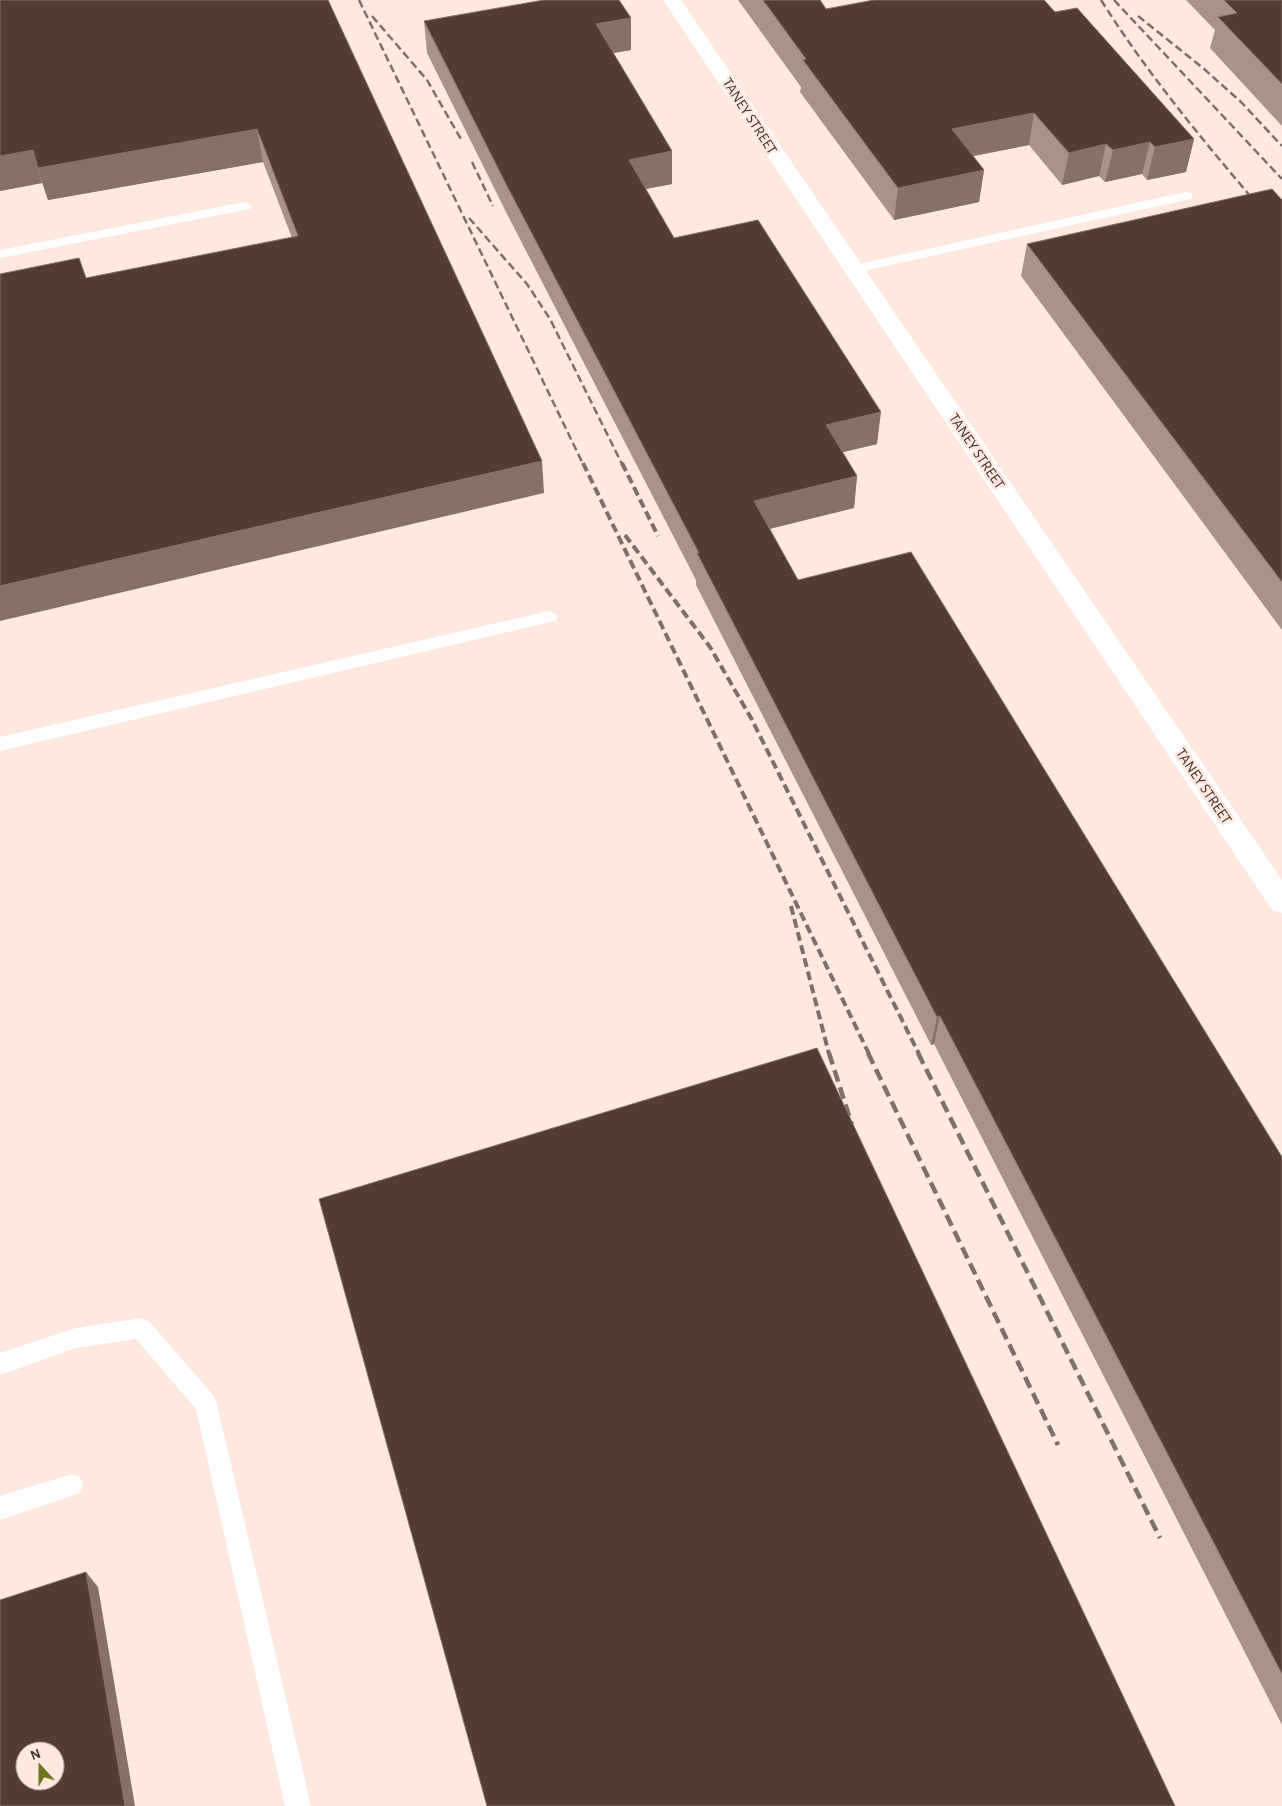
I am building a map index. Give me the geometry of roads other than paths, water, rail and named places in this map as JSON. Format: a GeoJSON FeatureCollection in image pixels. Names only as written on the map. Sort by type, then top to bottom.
{"type":"FeatureCollection","features":[{"type":"Feature","properties":{"kind":"street","name":"TANEY STREET"},"geometry":{"type":"LineString","coordinates":[[672,0],[1282,902]]}},
{"type":"Feature","properties":{"kind":"lane"},"geometry":{"type":"LineString","coordinates":[[854,269],[1186,196]]}},
{"type":"Feature","properties":{"kind":"lane"},"geometry":{"type":"LineString","coordinates":[[0,254],[245,206]]}},
{"type":"Feature","properties":{"kind":"lane"},"geometry":{"type":"LineString","coordinates":[[0,744],[549,617]]}},
{"type":"Feature","properties":{"kind":"lane"},"geometry":{"type":"LineString","coordinates":[[0,1364],[76,1338],[141,1328],[206,1404],[298,1806]]}},
{"type":"Feature","properties":{"kind":"lane"},"geometry":{"type":"LineString","coordinates":[[0,1508],[72,1485]]}},
{"type":"Feature","properties":{"kind":"railway"},"geometry":{"type":"LineString","coordinates":[[359,0],[583,464]]}},
{"type":"Feature","properties":{"kind":"railway"},"geometry":{"type":"LineString","coordinates":[[1101,0],[1156,79],[1195,130],[1257,204]]}},
{"type":"Feature","properties":{"kind":"railway"},"geometry":{"type":"LineString","coordinates":[[1114,0],[1282,179]]}},
{"type":"Feature","properties":{"kind":"railway"},"geometry":{"type":"LineString","coordinates":[[372,16],[427,80],[462,141]]}},
{"type":"Feature","properties":{"kind":"railway"},"geometry":{"type":"LineString","coordinates":[[1138,16],[1203,68],[1241,102],[1282,146]]}},
{"type":"Feature","properties":{"kind":"railway"},"geometry":{"type":"LineString","coordinates":[[472,162],[493,206]]}},
{"type":"Feature","properties":{"kind":"railway"},"geometry":{"type":"LineString","coordinates":[[469,218],[527,284],[550,319],[622,464]]}},
{"type":"Feature","properties":{"kind":"railway"},"geometry":{"type":"LineString","coordinates":[[583,463],[869,1054]]}},
{"type":"Feature","properties":{"kind":"railway"},"geometry":{"type":"LineString","coordinates":[[622,463],[658,536]]}},
{"type":"Feature","properties":{"kind":"railway"},"geometry":{"type":"LineString","coordinates":[[625,535],[710,647],[751,718],[919,1054]]}},
{"type":"Feature","properties":{"kind":"railway"},"geometry":{"type":"LineString","coordinates":[[791,906],[829,1054]]}},
{"type":"Feature","properties":{"kind":"railway"},"geometry":{"type":"LineString","coordinates":[[829,1053],[852,1125]]}},
{"type":"Feature","properties":{"kind":"railway"},"geometry":{"type":"LineString","coordinates":[[868,1053],[1058,1445]]}},
{"type":"Feature","properties":{"kind":"railway"},"geometry":{"type":"LineString","coordinates":[[918,1053],[1160,1538]]}}]}
